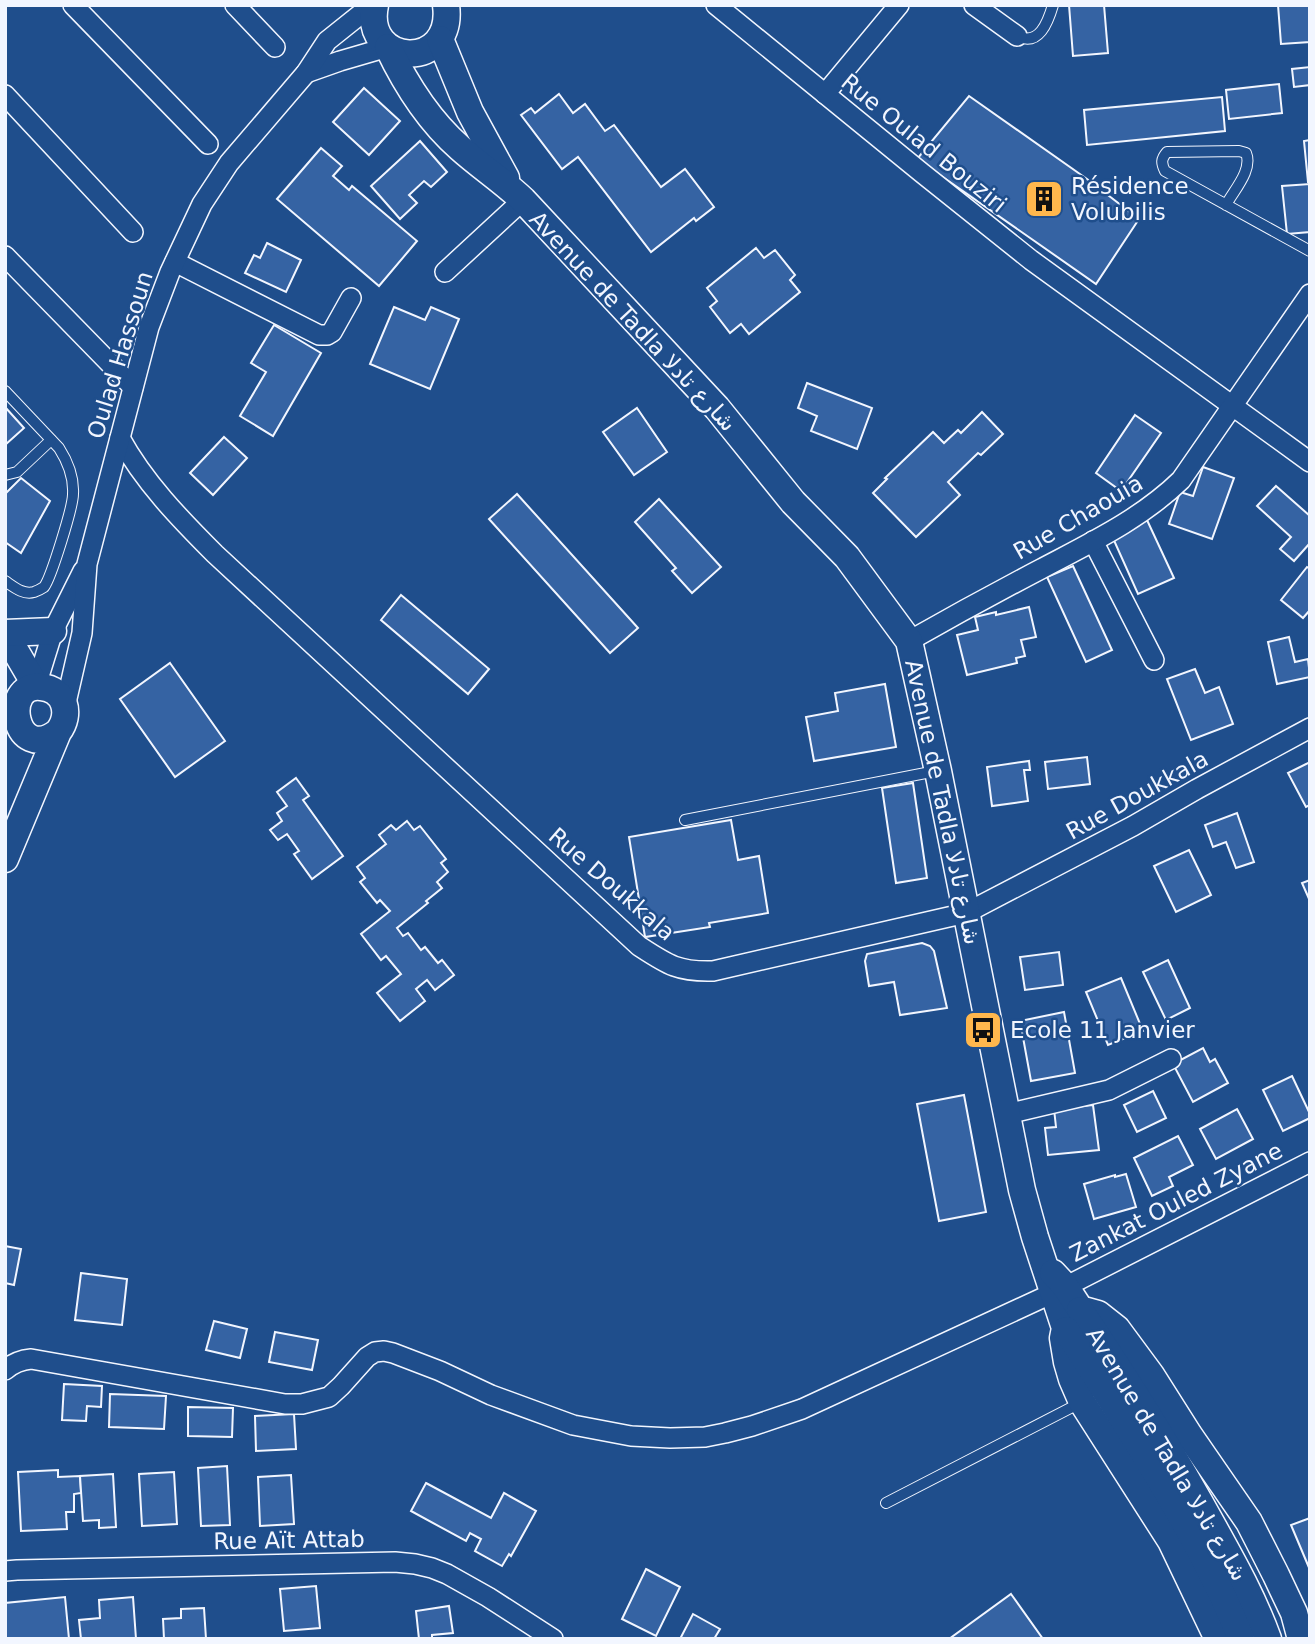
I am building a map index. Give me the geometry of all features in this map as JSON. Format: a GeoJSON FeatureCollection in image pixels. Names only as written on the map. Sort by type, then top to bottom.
{"type":"FeatureCollection","features":[{"type":"Feature","properties":{"kind":"main road","name":"Avenue de Tadla شارع تادلا"},"geometry":{"type":"LineString","coordinates":[[373,5],[374,28],[388,47],[413,95],[433,120],[459,147],[517,195],[717,408],[793,502],[847,557],[909,641],[938,771],[1022,1190],[1035,1237],[1045,1264],[1073,1319],[1147,1458],[1201,1550],[1241,1639]]}},
{"type":"Feature","properties":{"kind":"main road"},"geometry":{"type":"LineString","coordinates":[[388,47],[410,54],[421,53],[432,47],[446,28],[446,5]]}},
{"type":"Feature","properties":{"kind":"main road","name":"Avenue de Tadla شارع تادلا"},"geometry":{"type":"LineString","coordinates":[[440,39],[470,112],[517,195]]}},
{"type":"Feature","properties":{"kind":"main road"},"geometry":{"type":"LineString","coordinates":[[53,631],[5,633],[24,734],[35,739],[47,738],[61,720]]}},
{"type":"Feature","properties":{"kind":"main road"},"geometry":{"type":"LineString","coordinates":[[5,859],[61,720],[60,696],[53,690],[47,688],[18,700]]}},
{"type":"Feature","properties":{"kind":"main road"},"geometry":{"type":"LineString","coordinates":[[5,750],[18,700]]}},
{"type":"Feature","properties":{"kind":"main road","name":"Avenue de Tadla شارع تادلا"},"geometry":{"type":"LineString","coordinates":[[1073,1319],[1098,1314],[1117,1329],[1151,1375],[1189,1436],[1249,1522],[1276,1575],[1302,1611],[1301,1639]]}},
{"type":"Feature","properties":{"kind":"main road","name":"Avenue de Tadla شارع تادلا"},"geometry":{"type":"LineString","coordinates":[[1073,1319],[1063,1338],[1072,1379],[1082,1402],[1171,1541],[1218,1639]]}},
{"type":"Feature","properties":{"kind":"main road","name":"Avenue de Tadla شارع تادلا"},"geometry":{"type":"LineString","coordinates":[[1073,1319],[1151,1418],[1251,1595],[1268,1639]]}},
{"type":"Feature","properties":{"kind":"street"},"geometry":{"type":"LineString","coordinates":[[73,5],[208,144]]}},
{"type":"Feature","properties":{"kind":"street"},"geometry":{"type":"LineString","coordinates":[[235,5],[275,47]]}},
{"type":"Feature","properties":{"kind":"street","name":"Oulad Hassoun"},"geometry":{"type":"LineString","coordinates":[[61,720],[82,633],[87,564],[149,327],[170,272],[201,204],[223,171],[306,73],[327,41],[373,5]]}},
{"type":"Feature","properties":{"kind":"street","name":"Rue Oulad Bouziri"},"geometry":{"type":"LineString","coordinates":[[716,5],[1031,260],[1310,462]]}},
{"type":"Feature","properties":{"kind":"street"},"geometry":{"type":"LineString","coordinates":[[825,94],[900,5]]}},
{"type":"Feature","properties":{"kind":"street"},"geometry":{"type":"LineString","coordinates":[[974,5],[1017,36]]}},
{"type":"Feature","properties":{"kind":"street"},"geometry":{"type":"LineString","coordinates":[[306,73],[388,47]]}},
{"type":"Feature","properties":{"kind":"street"},"geometry":{"type":"LineString","coordinates":[[5,95],[133,232]]}},
{"type":"Feature","properties":{"kind":"street"},"geometry":{"type":"LineString","coordinates":[[445,272],[517,195]]}},
{"type":"Feature","properties":{"kind":"street"},"geometry":{"type":"LineString","coordinates":[[5,256],[133,387]]}},
{"type":"Feature","properties":{"kind":"street"},"geometry":{"type":"LineString","coordinates":[[175,262],[320,335],[332,332],[351,298]]}},
{"type":"Feature","properties":{"kind":"street","name":"Rue Chaouia"},"geometry":{"type":"LineString","coordinates":[[909,641],[1093,541],[1164,496],[1181,480],[1310,294]]}},
{"type":"Feature","properties":{"kind":"street","name":"Rue Doukkala"},"geometry":{"type":"LineString","coordinates":[[120,438],[128,453],[162,497],[215,554],[639,946],[676,968],[692,972],[713,971],[966,913],[1133,826],[1310,728]]}},
{"type":"Feature","properties":{"kind":"street"},"geometry":{"type":"LineString","coordinates":[[1093,541],[1154,660]]}},
{"type":"Feature","properties":{"kind":"street","name":"Oulad Hassoun"},"geometry":{"type":"LineString","coordinates":[[18,700],[87,564]]}},
{"type":"Feature","properties":{"kind":"street"},"geometry":{"type":"LineString","coordinates":[[1007,1114],[1109,1090],[1171,1059]]}},
{"type":"Feature","properties":{"kind":"street","name":"Zankat Ouled Zyane"},"geometry":{"type":"LineString","coordinates":[[5,1370],[12,1364],[31,1359],[285,1404],[302,1404],[330,1397],[367,1357],[384,1351],[440,1371],[491,1395],[573,1424],[631,1436],[705,1437],[752,1426],[802,1409],[1059,1289],[1310,1162]]}},
{"type":"Feature","properties":{"kind":"street","name":"Rue Aït Attab"},"geometry":{"type":"LineString","coordinates":[[5,1572],[77,1568],[395,1562],[415,1564],[447,1574],[553,1639]]}},
{"type":"Feature","properties":{"kind":"lane"},"geometry":{"type":"LineString","coordinates":[[1017,36],[1028,39],[1041,32],[1047,24],[1052,5]]}},
{"type":"Feature","properties":{"kind":"lane"},"geometry":{"type":"LineString","coordinates":[[1226,205],[1247,168],[1246,153],[1167,152],[1162,157],[1161,164],[1165,171],[1226,205],[1310,251]]}},
{"type":"Feature","properties":{"kind":"lane"},"geometry":{"type":"LineString","coordinates":[[5,391],[65,458],[73,481],[69,516],[44,587],[27,593],[17,590],[5,581]]}},
{"type":"Feature","properties":{"kind":"lane"},"geometry":{"type":"LineString","coordinates":[[5,475],[17,472],[51,440]]}},
{"type":"Feature","properties":{"kind":"lane"},"geometry":{"type":"LineString","coordinates":[[685,820],[938,771]]}},
{"type":"Feature","properties":{"kind":"lane"},"geometry":{"type":"LineString","coordinates":[[886,1503],[1082,1402]]}},
{"type":"Feature","properties":{"kind":"building"},"geometry":{"type":"Polygon","coordinates":[[[1069,5],[1104,5],[1108,53],[1073,56],[1069,5]]]}},
{"type":"Feature","properties":{"kind":"building"},"geometry":{"type":"Polygon","coordinates":[[[1278,5],[1310,5],[1310,42],[1281,44],[1278,5]]]}},
{"type":"Feature","properties":{"kind":"building"},"geometry":{"type":"Polygon","coordinates":[[[1310,67],[1310,85],[1294,87],[1292,69],[1310,67]]]}},
{"type":"Feature","properties":{"kind":"building"},"geometry":{"type":"Polygon","coordinates":[[[1279,84],[1282,113],[1229,119],[1226,90],[1279,84]]]}},
{"type":"Feature","properties":{"kind":"building"},"geometry":{"type":"Polygon","coordinates":[[[364,88],[400,121],[369,155],[333,122],[364,88]]]}},
{"type":"Feature","properties":{"kind":"building"},"geometry":{"type":"Polygon","coordinates":[[[559,94],[573,113],[585,104],[605,131],[614,125],[661,187],[685,169],[714,207],[696,221],[694,218],[651,252],[578,157],[562,169],[521,115],[531,108],[535,113],[559,94]]]}},
{"type":"Feature","properties":{"kind":"building","name":"Résidence Volubilis"},"geometry":{"type":"Polygon","coordinates":[[[969,96],[1139,219],[1096,284],[917,159],[969,96]]]}},
{"type":"Feature","properties":{"kind":"building"},"geometry":{"type":"Polygon","coordinates":[[[1222,97],[1225,131],[1087,145],[1084,110],[1222,97]]]}},
{"type":"Feature","properties":{"kind":"building"},"geometry":{"type":"Polygon","coordinates":[[[1310,140],[1310,182],[1308,182],[1304,141],[1310,140]]]}},
{"type":"Feature","properties":{"kind":"building"},"geometry":{"type":"Polygon","coordinates":[[[420,141],[447,172],[431,187],[424,181],[409,195],[417,203],[400,219],[371,186],[420,141]]]}},
{"type":"Feature","properties":{"kind":"building"},"geometry":{"type":"Polygon","coordinates":[[[321,148],[342,166],[333,176],[349,190],[352,186],[417,241],[379,286],[277,199],[321,148]]]}},
{"type":"Feature","properties":{"kind":"building"},"geometry":{"type":"Polygon","coordinates":[[[1310,184],[1310,232],[1287,234],[1282,186],[1310,184]]]}},
{"type":"Feature","properties":{"kind":"building"},"geometry":{"type":"Polygon","coordinates":[[[267,243],[301,260],[286,292],[245,273],[254,255],[260,258],[267,243]]]}},
{"type":"Feature","properties":{"kind":"building"},"geometry":{"type":"Polygon","coordinates":[[[756,248],[764,258],[775,250],[795,275],[790,280],[800,292],[749,334],[741,324],[730,333],[710,307],[717,301],[707,288],[756,248]]]}},
{"type":"Feature","properties":{"kind":"building"},"geometry":{"type":"Polygon","coordinates":[[[394,307],[425,320],[431,307],[459,319],[430,389],[370,364],[394,307]]]}},
{"type":"Feature","properties":{"kind":"building"},"geometry":{"type":"Polygon","coordinates":[[[274,325],[321,353],[273,436],[240,416],[266,372],[251,363],[274,325]]]}},
{"type":"Feature","properties":{"kind":"building"},"geometry":{"type":"Polygon","coordinates":[[[807,383],[872,408],[857,449],[811,431],[817,416],[798,408],[807,383]]]}},
{"type":"Feature","properties":{"kind":"building"},"geometry":{"type":"Polygon","coordinates":[[[5,407],[24,428],[5,445],[5,407]]]}},
{"type":"Feature","properties":{"kind":"building"},"geometry":{"type":"Polygon","coordinates":[[[637,408],[667,452],[634,475],[603,432],[637,408]]]}},
{"type":"Feature","properties":{"kind":"building"},"geometry":{"type":"Polygon","coordinates":[[[982,412],[1003,434],[981,455],[978,453],[948,482],[960,495],[916,537],[873,493],[933,432],[944,443],[958,430],[961,433],[982,412]]]}},
{"type":"Feature","properties":{"kind":"building"},"geometry":{"type":"Polygon","coordinates":[[[1135,415],[1161,433],[1121,491],[1096,473],[1135,415]]]}},
{"type":"Feature","properties":{"kind":"building"},"geometry":{"type":"Polygon","coordinates":[[[224,437],[247,458],[213,495],[190,473],[224,437]]]}},
{"type":"Feature","properties":{"kind":"building"},"geometry":{"type":"Polygon","coordinates":[[[1203,467],[1234,478],[1212,539],[1169,524],[1180,492],[1193,496],[1203,467]]]}},
{"type":"Feature","properties":{"kind":"building"},"geometry":{"type":"Polygon","coordinates":[[[21,478],[50,501],[21,553],[5,542],[5,494],[21,478]]]}},
{"type":"Feature","properties":{"kind":"building"},"geometry":{"type":"Polygon","coordinates":[[[1276,486],[1310,516],[1310,543],[1294,561],[1280,549],[1291,537],[1257,506],[1276,486]]]}},
{"type":"Feature","properties":{"kind":"building"},"geometry":{"type":"Polygon","coordinates":[[[517,494],[638,628],[610,653],[489,519],[517,494]]]}},
{"type":"Feature","properties":{"kind":"building"},"geometry":{"type":"Polygon","coordinates":[[[659,499],[721,567],[692,593],[672,571],[676,568],[635,522],[659,499]]]}},
{"type":"Feature","properties":{"kind":"building"},"geometry":{"type":"Polygon","coordinates":[[[1147,520],[1174,578],[1138,594],[1112,536],[1147,520]]]}},
{"type":"Feature","properties":{"kind":"building"},"geometry":{"type":"Polygon","coordinates":[[[1073,566],[1112,650],[1086,662],[1047,577],[1073,566]]]}},
{"type":"Feature","properties":{"kind":"building"},"geometry":{"type":"Polygon","coordinates":[[[1307,567],[1310,569],[1310,610],[1303,618],[1281,600],[1307,567]]]}},
{"type":"Feature","properties":{"kind":"building"},"geometry":{"type":"Polygon","coordinates":[[[401,595],[489,669],[468,694],[381,620],[401,595]]]}},
{"type":"Feature","properties":{"kind":"building"},"geometry":{"type":"Polygon","coordinates":[[[1029,607],[1036,637],[1021,640],[1025,656],[1016,658],[1017,663],[967,675],[957,635],[978,630],[975,617],[1029,607]]]}},
{"type":"Feature","properties":{"kind":"building"},"geometry":{"type":"Polygon","coordinates":[[[1289,637],[1295,662],[1308,659],[1310,677],[1277,684],[1268,642],[1289,637]]]}},
{"type":"Feature","properties":{"kind":"building"},"geometry":{"type":"Polygon","coordinates":[[[170,663],[225,741],[175,777],[120,699],[170,663]]]}},
{"type":"Feature","properties":{"kind":"building"},"geometry":{"type":"Polygon","coordinates":[[[1195,669],[1205,693],[1219,687],[1233,724],[1191,740],[1167,679],[1195,669]]]}},
{"type":"Feature","properties":{"kind":"building"},"geometry":{"type":"Polygon","coordinates":[[[885,684],[896,747],[814,761],[806,717],[838,711],[835,693],[885,684]]]}},
{"type":"Feature","properties":{"kind":"building"},"geometry":{"type":"Polygon","coordinates":[[[1087,757],[1090,784],[1048,789],[1045,762],[1087,757]]]}},
{"type":"Feature","properties":{"kind":"building"},"geometry":{"type":"Polygon","coordinates":[[[1029,761],[1030,770],[1024,770],[1028,801],[992,806],[987,767],[1029,761]]]}},
{"type":"Feature","properties":{"kind":"building"},"geometry":{"type":"Polygon","coordinates":[[[1310,762],[1310,805],[1306,807],[1288,773],[1310,762]]]}},
{"type":"Feature","properties":{"kind":"building"},"geometry":{"type":"Polygon","coordinates":[[[296,778],[309,796],[303,800],[343,856],[312,879],[294,854],[299,851],[287,834],[278,840],[270,830],[282,821],[277,813],[287,806],[277,792],[296,778]]]}},
{"type":"Feature","properties":{"kind":"building"},"geometry":{"type":"Polygon","coordinates":[[[913,783],[927,878],[896,883],[882,788],[913,783]]]}},
{"type":"Feature","properties":{"kind":"building"},"geometry":{"type":"Polygon","coordinates":[[[1237,813],[1254,862],[1236,868],[1226,842],[1213,847],[1205,825],[1237,813]]]}},
{"type":"Feature","properties":{"kind":"building"},"geometry":{"type":"Polygon","coordinates":[[[731,820],[738,860],[759,856],[768,913],[709,923],[710,927],[645,937],[629,837],[731,820]]]}},
{"type":"Feature","properties":{"kind":"building"},"geometry":{"type":"Polygon","coordinates":[[[407,821],[414,830],[420,826],[446,859],[441,863],[448,872],[437,882],[442,888],[397,928],[403,936],[408,933],[421,950],[425,947],[438,963],[442,960],[454,975],[435,990],[427,980],[416,989],[425,1001],[400,1021],[377,993],[401,974],[386,956],[381,960],[361,934],[390,911],[380,900],[377,903],[360,882],[365,878],[357,867],[386,844],[379,835],[391,825],[396,830],[407,821]]]}},
{"type":"Feature","properties":{"kind":"building"},"geometry":{"type":"Polygon","coordinates":[[[1189,850],[1211,895],[1176,912],[1154,866],[1189,850]]]}},
{"type":"Feature","properties":{"kind":"building"},"geometry":{"type":"Polygon","coordinates":[[[1310,880],[1310,901],[1302,883],[1310,880]]]}},
{"type":"Feature","properties":{"kind":"building"},"geometry":{"type":"Polygon","coordinates":[[[922,943],[934,951],[947,1008],[900,1015],[894,982],[869,986],[865,961],[867,954],[922,943]]]}},
{"type":"Feature","properties":{"kind":"building"},"geometry":{"type":"Polygon","coordinates":[[[1059,952],[1063,985],[1025,990],[1020,957],[1059,952]]]}},
{"type":"Feature","properties":{"kind":"building"},"geometry":{"type":"Polygon","coordinates":[[[1168,960],[1190,1008],[1166,1020],[1143,972],[1168,960]]]}},
{"type":"Feature","properties":{"kind":"building"},"geometry":{"type":"Polygon","coordinates":[[[1121,978],[1143,1031],[1108,1045],[1086,992],[1121,978]]]}},
{"type":"Feature","properties":{"kind":"building"},"geometry":{"type":"Polygon","coordinates":[[[1064,1012],[1075,1073],[1031,1081],[1020,1021],[1064,1012]]]}},
{"type":"Feature","properties":{"kind":"building"},"geometry":{"type":"Polygon","coordinates":[[[1203,1048],[1210,1062],[1215,1059],[1228,1083],[1193,1102],[1173,1064],[1203,1048]]]}},
{"type":"Feature","properties":{"kind":"building"},"geometry":{"type":"Polygon","coordinates":[[[1292,1076],[1310,1118],[1283,1131],[1263,1090],[1292,1076]]]}},
{"type":"Feature","properties":{"kind":"building"},"geometry":{"type":"Polygon","coordinates":[[[1153,1091],[1166,1118],[1137,1132],[1124,1105],[1153,1091]]]}},
{"type":"Feature","properties":{"kind":"building"},"geometry":{"type":"Polygon","coordinates":[[[964,1095],[986,1212],[939,1221],[917,1104],[964,1095]]]}},
{"type":"Feature","properties":{"kind":"building"},"geometry":{"type":"Polygon","coordinates":[[[1093,1105],[1099,1150],[1048,1155],[1045,1128],[1056,1127],[1054,1109],[1093,1105]]]}},
{"type":"Feature","properties":{"kind":"building"},"geometry":{"type":"Polygon","coordinates":[[[1237,1109],[1253,1139],[1216,1159],[1200,1129],[1237,1109]]]}},
{"type":"Feature","properties":{"kind":"building"},"geometry":{"type":"Polygon","coordinates":[[[1178,1136],[1193,1165],[1169,1177],[1173,1186],[1152,1196],[1134,1158],[1178,1136]]]}},
{"type":"Feature","properties":{"kind":"building"},"geometry":{"type":"Polygon","coordinates":[[[1126,1174],[1136,1207],[1094,1219],[1084,1184],[1126,1174]]]}},
{"type":"Feature","properties":{"kind":"building"},"geometry":{"type":"Polygon","coordinates":[[[5,1246],[21,1249],[14,1285],[5,1283],[5,1246]]]}},
{"type":"Feature","properties":{"kind":"building"},"geometry":{"type":"Polygon","coordinates":[[[81,1273],[127,1279],[122,1325],[75,1320],[81,1273]]]}},
{"type":"Feature","properties":{"kind":"building"},"geometry":{"type":"Polygon","coordinates":[[[214,1321],[247,1329],[240,1358],[206,1350],[214,1321]]]}},
{"type":"Feature","properties":{"kind":"building"},"geometry":{"type":"Polygon","coordinates":[[[275,1332],[318,1340],[312,1370],[269,1362],[275,1332]]]}},
{"type":"Feature","properties":{"kind":"building"},"geometry":{"type":"Polygon","coordinates":[[[64,1384],[102,1386],[101,1407],[87,1406],[86,1421],[62,1420],[64,1384]]]}},
{"type":"Feature","properties":{"kind":"building"},"geometry":{"type":"Polygon","coordinates":[[[110,1394],[166,1396],[164,1429],[109,1427],[110,1394]]]}},
{"type":"Feature","properties":{"kind":"building"},"geometry":{"type":"Polygon","coordinates":[[[188,1407],[233,1408],[232,1437],[188,1436],[188,1407]]]}},
{"type":"Feature","properties":{"kind":"building"},"geometry":{"type":"Polygon","coordinates":[[[294,1414],[296,1449],[256,1451],[255,1416],[294,1414]]]}},
{"type":"Feature","properties":{"kind":"building"},"geometry":{"type":"Polygon","coordinates":[[[227,1466],[230,1525],[201,1526],[198,1468],[227,1466]]]}},
{"type":"Feature","properties":{"kind":"building"},"geometry":{"type":"Polygon","coordinates":[[[58,1470],[58,1477],[80,1476],[81,1493],[74,1494],[74,1512],[66,1512],[67,1529],[21,1531],[18,1472],[58,1470]]]}},
{"type":"Feature","properties":{"kind":"building"},"geometry":{"type":"Polygon","coordinates":[[[174,1472],[177,1524],[142,1526],[139,1474],[174,1472]]]}},
{"type":"Feature","properties":{"kind":"building"},"geometry":{"type":"Polygon","coordinates":[[[113,1474],[116,1527],[99,1528],[99,1520],[83,1521],[80,1476],[113,1474]]]}},
{"type":"Feature","properties":{"kind":"building"},"geometry":{"type":"Polygon","coordinates":[[[291,1475],[294,1524],[260,1526],[258,1477],[291,1475]]]}},
{"type":"Feature","properties":{"kind":"building"},"geometry":{"type":"Polygon","coordinates":[[[426,1483],[491,1518],[504,1493],[536,1511],[511,1556],[509,1554],[502,1566],[475,1551],[481,1539],[470,1533],[466,1541],[411,1511],[426,1483]]]}},
{"type":"Feature","properties":{"kind":"building"},"geometry":{"type":"Polygon","coordinates":[[[1310,1518],[1310,1570],[1291,1525],[1310,1518]]]}},
{"type":"Feature","properties":{"kind":"building"},"geometry":{"type":"Polygon","coordinates":[[[646,1569],[680,1587],[656,1636],[622,1619],[646,1569]]]}},
{"type":"Feature","properties":{"kind":"building"},"geometry":{"type":"Polygon","coordinates":[[[316,1586],[320,1628],[284,1631],[280,1589],[316,1586]]]}},
{"type":"Feature","properties":{"kind":"building"},"geometry":{"type":"Polygon","coordinates":[[[1011,1594],[1043,1639],[949,1639],[1011,1594]]]}},
{"type":"Feature","properties":{"kind":"building"},"geometry":{"type":"Polygon","coordinates":[[[65,1597],[69,1639],[5,1639],[5,1603],[65,1597]]]}},
{"type":"Feature","properties":{"kind":"building"},"geometry":{"type":"Polygon","coordinates":[[[133,1597],[136,1639],[81,1639],[79,1620],[100,1618],[99,1600],[133,1597]]]}},
{"type":"Feature","properties":{"kind":"building"},"geometry":{"type":"Polygon","coordinates":[[[449,1606],[453,1633],[432,1635],[432,1639],[419,1639],[416,1611],[449,1606]]]}},
{"type":"Feature","properties":{"kind":"building"},"geometry":{"type":"Polygon","coordinates":[[[204,1608],[206,1639],[164,1639],[163,1619],[181,1618],[181,1609],[204,1608]]]}},
{"type":"Feature","properties":{"kind":"building"},"geometry":{"type":"Polygon","coordinates":[[[693,1614],[720,1629],[714,1639],[680,1639],[693,1614]]]}},
{"type":"Feature","properties":{"kind":"place","name":"Résidence Volubilis"},"geometry":{"type":"Point","coordinates":[1044,199]}},
{"type":"Feature","properties":{"kind":"place","name":"Ecole 11 Janvier"},"geometry":{"type":"Point","coordinates":[983,1030]}}]}
